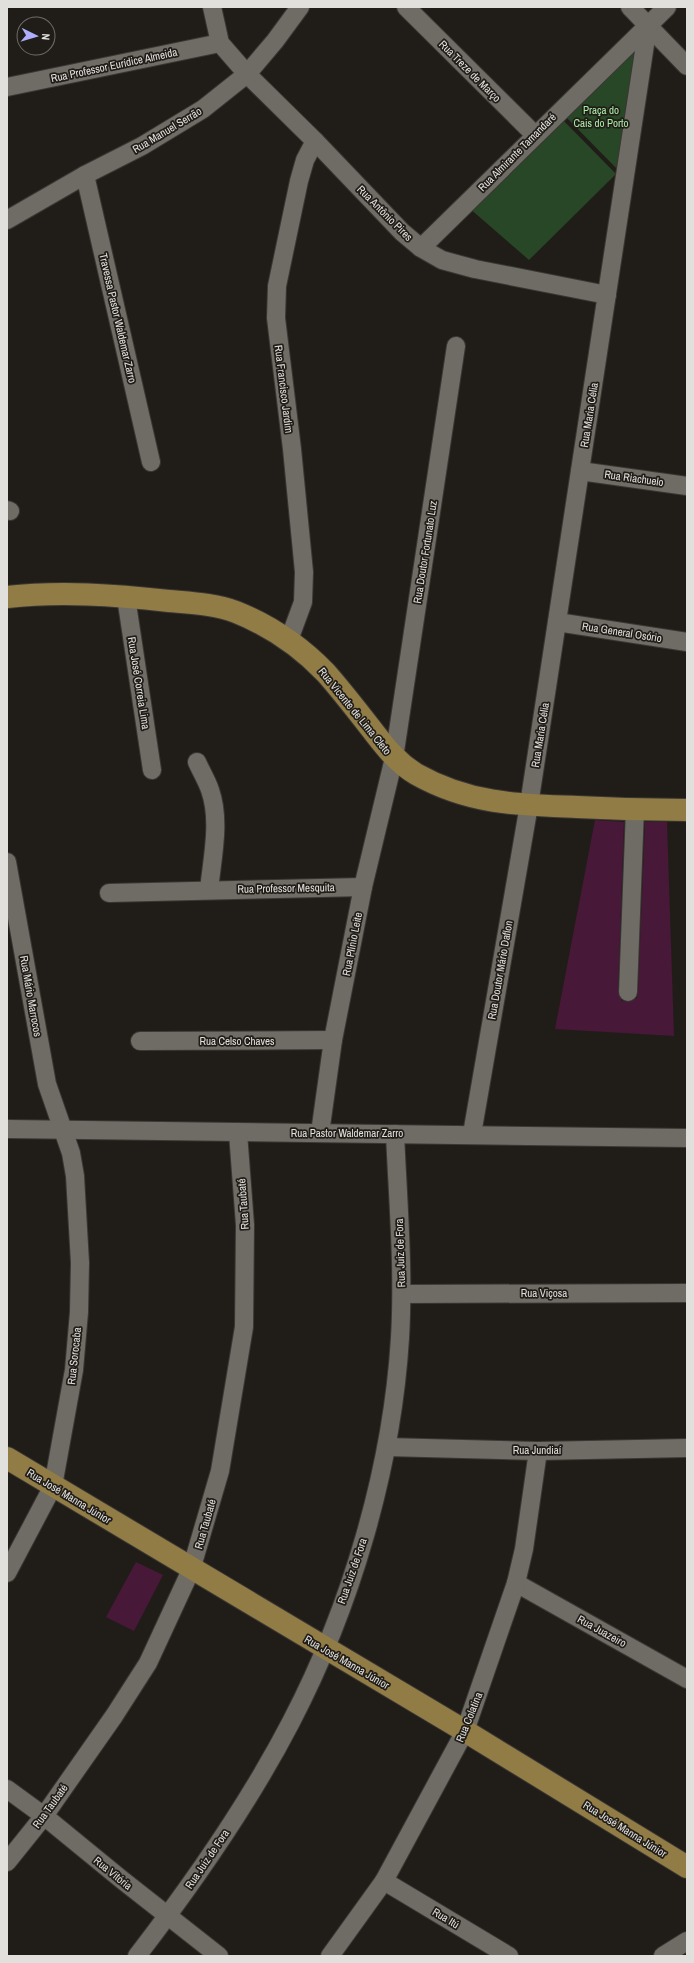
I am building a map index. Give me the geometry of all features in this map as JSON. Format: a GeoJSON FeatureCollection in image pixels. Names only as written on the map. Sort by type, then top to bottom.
{"type":"FeatureCollection","features":[{"type":"Feature","properties":{"kind":"main road","name":"Rua Vicente de Lima Cleto"},"geometry":{"type":"LineString","coordinates":[[7,597],[46,594],[126,596],[209,605],[234,611],[264,624],[310,656],[340,689],[394,758],[416,773],[463,794],[496,802],[529,805],[687,810]]}},
{"type":"Feature","properties":{"kind":"main road","name":"Rua José Manna Júnior"},"geometry":{"type":"LineString","coordinates":[[7,1458],[191,1570],[465,1731],[687,1867]]}},
{"type":"Feature","properties":{"kind":"street"},"geometry":{"type":"LineString","coordinates":[[212,7],[220,43]]}},
{"type":"Feature","properties":{"kind":"street","name":"Rua Manuel Serrão"},"geometry":{"type":"LineString","coordinates":[[7,220],[85,175],[142,146],[196,113],[247,74],[275,41],[300,7]]}},
{"type":"Feature","properties":{"kind":"street","name":"Rua Treze de Março"},"geometry":{"type":"LineString","coordinates":[[406,7],[535,135]]}},
{"type":"Feature","properties":{"kind":"street"},"geometry":{"type":"LineString","coordinates":[[630,7],[687,66]]}},
{"type":"Feature","properties":{"kind":"street","name":"Rua Almirante Tamandaré"},"geometry":{"type":"LineString","coordinates":[[421,248],[667,7]]}},
{"type":"Feature","properties":{"kind":"street","name":"Rua Maria Célia"},"geometry":{"type":"LineString","coordinates":[[529,805],[648,25]]}},
{"type":"Feature","properties":{"kind":"street","name":"Rua Antônio Pires"},"geometry":{"type":"LineString","coordinates":[[220,43],[247,74],[315,141],[402,232],[421,248],[442,260],[475,269],[607,295]]}},
{"type":"Feature","properties":{"kind":"street","name":"Rua Professor Eurídice Almeida"},"geometry":{"type":"LineString","coordinates":[[7,88],[220,43]]}},
{"type":"Feature","properties":{"kind":"street","name":"Rua Francisco Jardim"},"geometry":{"type":"LineString","coordinates":[[289,640],[302,602],[304,572],[292,449],[276,318],[277,286],[299,181],[305,160],[315,141]]}},
{"type":"Feature","properties":{"kind":"street","name":"Travessa Pastor Waldemar Zarro"},"geometry":{"type":"LineString","coordinates":[[85,175],[151,462]]}},
{"type":"Feature","properties":{"kind":"street","name":"Rua Doutor Fortunato Luz"},"geometry":{"type":"LineString","coordinates":[[394,758],[456,346]]}},
{"type":"Feature","properties":{"kind":"street","name":"Rua Riachuelo"},"geometry":{"type":"LineString","coordinates":[[580,471],[687,486]]}},
{"type":"Feature","properties":{"kind":"street","name":"Rua José Correia Lima"},"geometry":{"type":"LineString","coordinates":[[126,596],[152,770]]}},
{"type":"Feature","properties":{"kind":"street","name":"Rua General Osório"},"geometry":{"type":"LineString","coordinates":[[557,622],[687,642]]}},
{"type":"Feature","properties":{"kind":"street","name":"Rua Plínio Leite"},"geometry":{"type":"LineString","coordinates":[[320,1133],[333,1040],[362,887],[394,758]]}},
{"type":"Feature","properties":{"kind":"street"},"geometry":{"type":"LineString","coordinates":[[197,762],[210,790],[214,805],[215,825],[209,890]]}},
{"type":"Feature","properties":{"kind":"street","name":"Rua Doutor Mário Daflon"},"geometry":{"type":"LineString","coordinates":[[472,1134],[529,805]]}},
{"type":"Feature","properties":{"kind":"street"},"geometry":{"type":"LineString","coordinates":[[628,992],[634,809]]}},
{"type":"Feature","properties":{"kind":"street","name":"Rua Mário Marrocos"},"geometry":{"type":"LineString","coordinates":[[7,862],[47,1084],[61,1128]]}},
{"type":"Feature","properties":{"kind":"street","name":"Rua Professor Mesquita"},"geometry":{"type":"LineString","coordinates":[[109,893],[362,887]]}},
{"type":"Feature","properties":{"kind":"street","name":"Rua Celso Chaves"},"geometry":{"type":"LineString","coordinates":[[140,1041],[333,1040]]}},
{"type":"Feature","properties":{"kind":"street","name":"Rua Pastor Waldemar Zarro"},"geometry":{"type":"LineString","coordinates":[[7,1129],[61,1128],[238,1133],[472,1134],[687,1138]]}},
{"type":"Feature","properties":{"kind":"street","name":"Rua Sorocaba"},"geometry":{"type":"LineString","coordinates":[[7,1573],[53,1486],[74,1370],[79,1312],[79,1241],[76,1176],[71,1153],[61,1128]]}},
{"type":"Feature","properties":{"kind":"street","name":"Rua Taubaté"},"geometry":{"type":"LineString","coordinates":[[7,1862],[44,1816],[114,1716],[148,1663],[191,1570],[220,1471],[244,1327],[245,1224],[238,1133]]}},
{"type":"Feature","properties":{"kind":"street","name":"Rua Juiz de Fora"},"geometry":{"type":"LineString","coordinates":[[137,1956],[168,1916],[252,1790],[291,1722],[325,1649],[362,1547],[387,1447],[399,1342],[402,1294],[395,1134]]}},
{"type":"Feature","properties":{"kind":"street","name":"Rua Viçosa"},"geometry":{"type":"LineString","coordinates":[[402,1294],[687,1293]]}},
{"type":"Feature","properties":{"kind":"street","name":"Rua Jundiaí"},"geometry":{"type":"LineString","coordinates":[[387,1447],[538,1450],[687,1448]]}},
{"type":"Feature","properties":{"kind":"street","name":"Rua Colatina"},"geometry":{"type":"LineString","coordinates":[[330,1956],[384,1881],[465,1731],[516,1583],[524,1549],[538,1450]]}},
{"type":"Feature","properties":{"kind":"street","name":"Rua Juazeiro"},"geometry":{"type":"LineString","coordinates":[[516,1583],[687,1679]]}},
{"type":"Feature","properties":{"kind":"street","name":"Rua Vitória"},"geometry":{"type":"LineString","coordinates":[[7,1789],[44,1816],[219,1956]]}},
{"type":"Feature","properties":{"kind":"street","name":"Rua Itú"},"geometry":{"type":"LineString","coordinates":[[384,1881],[509,1956]]}},
{"type":"Feature","properties":{"kind":"street"},"geometry":{"type":"LineString","coordinates":[[663,1956],[687,1941]]}},
{"type":"Feature","properties":{"kind":"green space","name":"Praça do Cais do Porto"},"geometry":{"type":"Polygon","coordinates":[[[635,52],[621,173],[565,116],[635,52]]]}},
{"type":"Feature","properties":{"kind":"green space"},"geometry":{"type":"Polygon","coordinates":[[[560,117],[616,174],[529,260],[468,207],[560,117]]]}},
{"type":"Feature","properties":{"kind":"building"},"geometry":{"type":"Polygon","coordinates":[[[595,820],[624,822],[618,992],[622,1001],[628,1002],[637,998],[638,992],[645,822],[667,822],[674,1036],[555,1029],[595,820]]]}},
{"type":"Feature","properties":{"kind":"building"},"geometry":{"type":"Polygon","coordinates":[[[136,1562],[163,1575],[134,1631],[106,1617],[136,1562]]]}}]}
